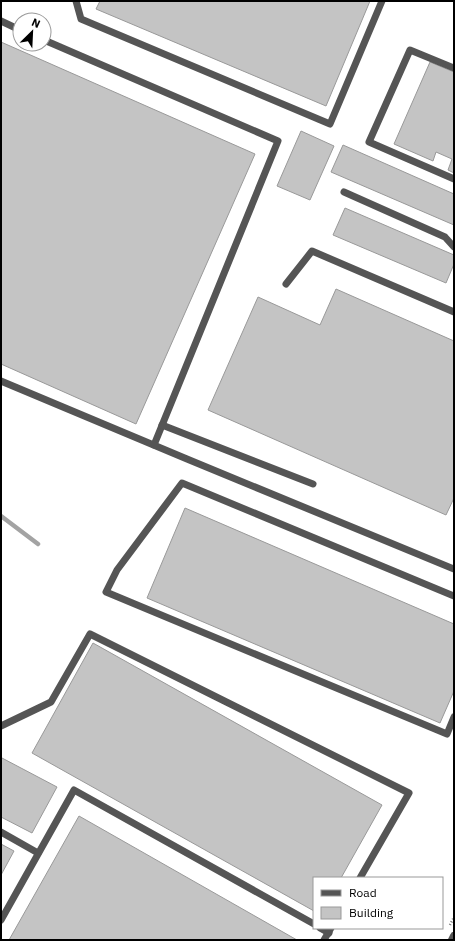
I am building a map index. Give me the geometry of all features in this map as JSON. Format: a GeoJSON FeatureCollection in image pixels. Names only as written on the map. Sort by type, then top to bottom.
{"type":"FeatureCollection","features":[{"type":"Feature","properties":{"kind":"street"},"geometry":{"type":"LineString","coordinates":[[452,940],[454,936]]}},
{"type":"Feature","properties":{"kind":"lane"},"geometry":{"type":"LineString","coordinates":[[76,1],[80,19],[330,124],[382,1]]}},
{"type":"Feature","properties":{"kind":"lane"},"geometry":{"type":"LineString","coordinates":[[1,21],[12,26]]}},
{"type":"Feature","properties":{"kind":"lane"},"geometry":{"type":"LineString","coordinates":[[52,43],[278,141],[154,445]]}},
{"type":"Feature","properties":{"kind":"lane"},"geometry":{"type":"LineString","coordinates":[[454,68],[410,50],[369,142],[454,179]]}},
{"type":"Feature","properties":{"kind":"lane"},"geometry":{"type":"LineString","coordinates":[[344,192],[445,237],[454,247]]}},
{"type":"Feature","properties":{"kind":"lane"},"geometry":{"type":"LineString","coordinates":[[286,284],[312,251],[454,312]]}},
{"type":"Feature","properties":{"kind":"lane"},"geometry":{"type":"LineString","coordinates":[[1,381],[454,569]]}},
{"type":"Feature","properties":{"kind":"lane"},"geometry":{"type":"LineString","coordinates":[[162,425],[313,484]]}},
{"type":"Feature","properties":{"kind":"lane"},"geometry":{"type":"LineString","coordinates":[[454,596],[182,482],[117,570],[106,592],[447,734],[454,717]]}},
{"type":"Feature","properties":{"kind":"lane"},"geometry":{"type":"LineString","coordinates":[[1,726],[51,702],[90,634],[409,793],[361,877]]}},
{"type":"Feature","properties":{"kind":"lane"},"geometry":{"type":"LineString","coordinates":[[1,920],[74,790],[313,923]]}},
{"type":"Feature","properties":{"kind":"lane"},"geometry":{"type":"LineString","coordinates":[[1,832],[38,853]]}},
{"type":"Feature","properties":{"kind":"lane"},"geometry":{"type":"LineString","coordinates":[[324,940],[330,930]]}},
{"type":"Feature","properties":{"kind":"building"},"geometry":{"type":"Polygon","coordinates":[[[100,1],[370,1],[326,106],[96,9],[100,1]]]}},
{"type":"Feature","properties":{"kind":"building"},"geometry":{"type":"Polygon","coordinates":[[[1,42],[12,47],[12,52],[24,52],[255,154],[136,424],[1,364],[1,42]]]}},
{"type":"Feature","properties":{"kind":"building"},"geometry":{"type":"Polygon","coordinates":[[[430,62],[454,72],[454,173],[448,170],[452,159],[436,152],[433,161],[394,144],[430,62]]]}},
{"type":"Feature","properties":{"kind":"building"},"geometry":{"type":"Polygon","coordinates":[[[301,131],[334,146],[310,200],[277,186],[301,131]]]}},
{"type":"Feature","properties":{"kind":"building"},"geometry":{"type":"Polygon","coordinates":[[[343,145],[454,194],[454,225],[331,172],[343,145]]]}},
{"type":"Feature","properties":{"kind":"building"},"geometry":{"type":"Polygon","coordinates":[[[345,208],[454,255],[454,264],[446,283],[333,235],[345,208]]]}},
{"type":"Feature","properties":{"kind":"building"},"geometry":{"type":"Polygon","coordinates":[[[336,289],[454,341],[454,498],[446,515],[208,410],[258,297],[320,325],[336,289]]]}},
{"type":"Feature","properties":{"kind":"building"},"geometry":{"type":"Polygon","coordinates":[[[185,508],[454,624],[454,691],[440,723],[147,598],[185,508]]]}},
{"type":"Feature","properties":{"kind":"building"},"geometry":{"type":"Polygon","coordinates":[[[93,643],[382,805],[342,877],[313,877],[313,910],[32,753],[93,643]]]}},
{"type":"Feature","properties":{"kind":"building"},"geometry":{"type":"Polygon","coordinates":[[[2,758],[57,787],[32,833],[1,817],[2,758]]]}},
{"type":"Feature","properties":{"kind":"building"},"geometry":{"type":"Polygon","coordinates":[[[79,816],[297,940],[9,940],[79,816]]]}},
{"type":"Feature","properties":{"kind":"building"},"geometry":{"type":"Polygon","coordinates":[[[1,844],[14,851],[1,875],[1,844]]]}},
{"type":"Feature","properties":{"kind":"waterway"},"geometry":{"type":"LineString","coordinates":[[1,516],[38,544]]}}]}
